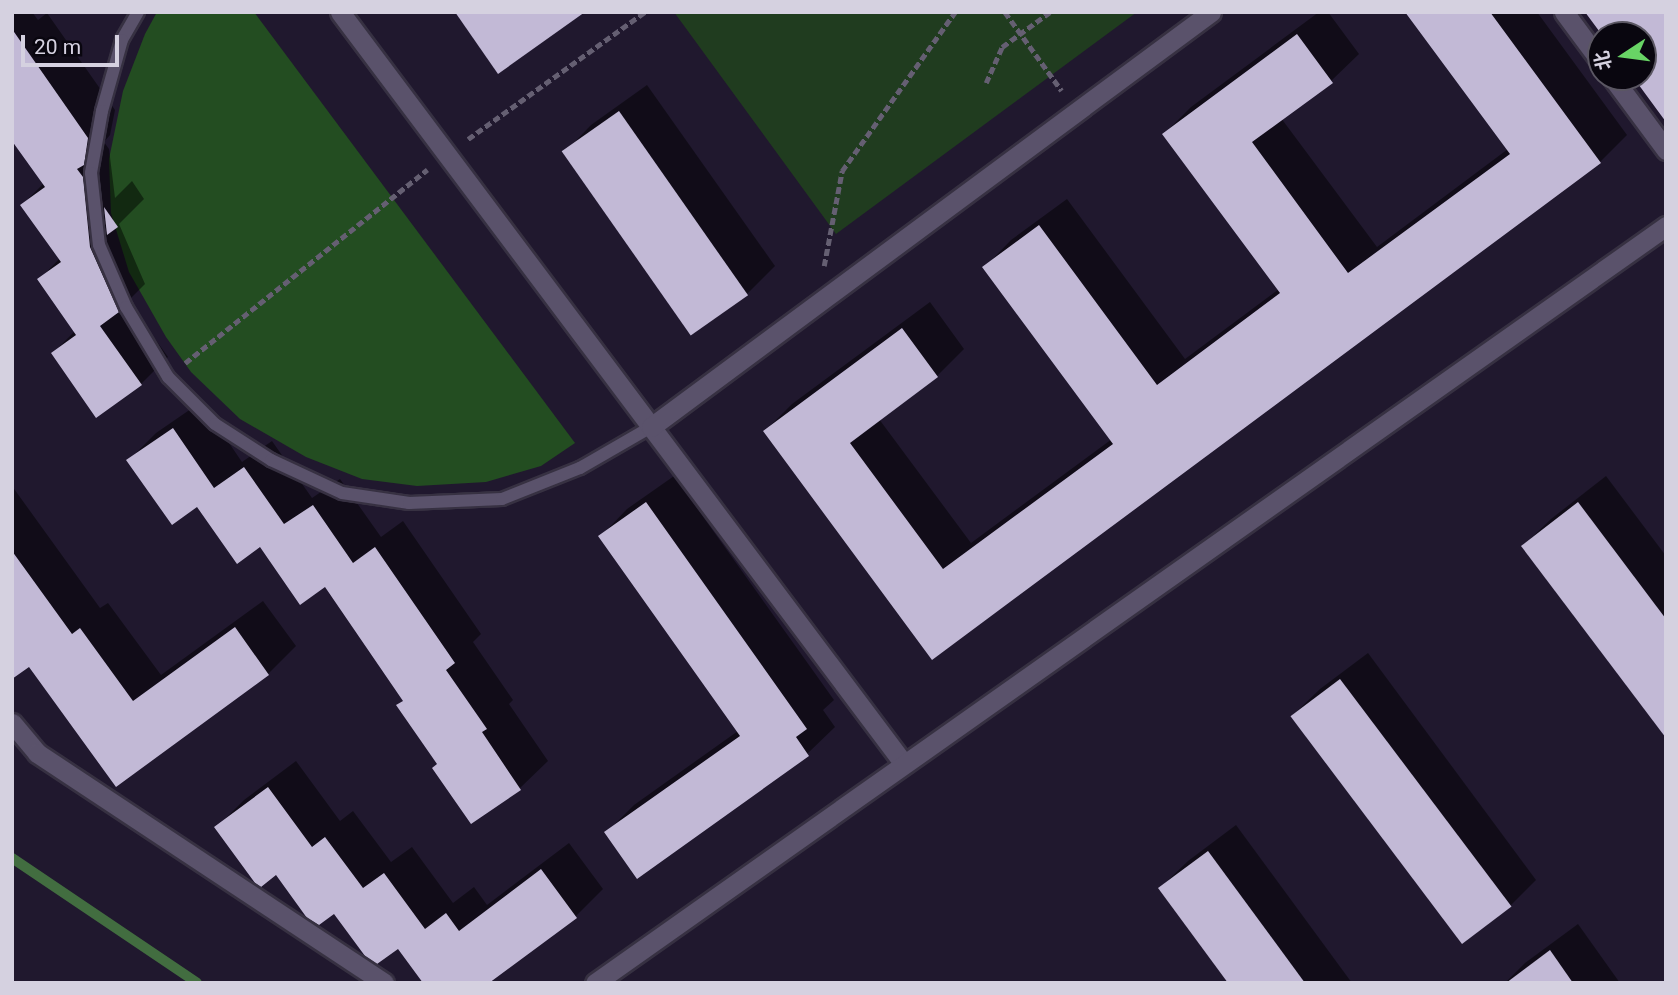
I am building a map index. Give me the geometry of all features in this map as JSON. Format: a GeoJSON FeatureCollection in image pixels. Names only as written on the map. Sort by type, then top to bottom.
{"type":"FeatureCollection","features":[{"type":"Feature","properties":{"kind":"street"},"geometry":{"type":"LineString","coordinates":[[341,12],[904,764]]}},
{"type":"Feature","properties":{"kind":"street"},"geometry":{"type":"LineString","coordinates":[[652,427],[1211,12]]}},
{"type":"Feature","properties":{"kind":"street"},"geometry":{"type":"LineString","coordinates":[[1564,12],[1587,43]]}},
{"type":"Feature","properties":{"kind":"street"},"geometry":{"type":"LineString","coordinates":[[1622,91],[1666,150]]}},
{"type":"Feature","properties":{"kind":"street"},"geometry":{"type":"LineString","coordinates":[[595,983],[1666,226]]}},
{"type":"Feature","properties":{"kind":"street"},"geometry":{"type":"LineString","coordinates":[[12,723],[37,753],[47,760],[384,983]]}},
{"type":"Feature","properties":{"kind":"lane"},"geometry":{"type":"LineString","coordinates":[[138,12],[122,40],[102,111],[91,173],[99,244],[126,307],[168,377],[215,424],[271,460],[342,493],[409,503],[502,499],[580,468],[652,427]]}},
{"type":"Feature","properties":{"kind":"path"},"geometry":{"type":"LineString","coordinates":[[168,377],[447,154],[645,12]]}},
{"type":"Feature","properties":{"kind":"path"},"geometry":{"type":"LineString","coordinates":[[817,304],[842,171],[955,12]]}},
{"type":"Feature","properties":{"kind":"path"},"geometry":{"type":"LineString","coordinates":[[1005,12],[1077,111]]}},
{"type":"Feature","properties":{"kind":"path"},"geometry":{"type":"LineString","coordinates":[[986,83],[1002,47],[1050,12]]}},
{"type":"Feature","properties":{"kind":"green space"},"geometry":{"type":"Polygon","coordinates":[[[157,12],[254,12],[575,443],[541,466],[486,482],[417,486],[362,479],[306,457],[240,419],[191,372],[166,337],[129,272],[111,213],[109,159],[123,91],[145,34],[157,12]]]}},
{"type":"Feature","properties":{"kind":"green space"},"geometry":{"type":"Polygon","coordinates":[[[674,12],[1137,12],[836,234],[674,12]]]}},
{"type":"Feature","properties":{"kind":"building"},"geometry":{"type":"Polygon","coordinates":[[[455,12],[585,12],[498,74],[455,12]]]}},
{"type":"Feature","properties":{"kind":"building"},"geometry":{"type":"Polygon","coordinates":[[[1405,12],[1490,12],[1601,163],[932,660],[763,431],[902,328],[938,377],[850,443],[943,569],[1113,444],[982,267],[1039,225],[1157,385],[1280,293],[1162,134],[1297,34],[1333,83],[1252,142],[1348,273],[1510,154],[1405,12]]]}},
{"type":"Feature","properties":{"kind":"building"},"geometry":{"type":"Polygon","coordinates":[[[1585,12],[1666,12],[1666,122],[1643,91],[1657,91],[1657,21],[1592,21],[1585,12]]]}},
{"type":"Feature","properties":{"kind":"building"},"geometry":{"type":"Polygon","coordinates":[[[12,29],[88,138],[84,165],[77,169],[83,177],[90,247],[119,312],[100,326],[142,385],[96,418],[51,353],[76,335],[37,279],[61,262],[20,205],[45,187],[12,141],[12,29]]]}},
{"type":"Feature","properties":{"kind":"building"},"geometry":{"type":"Polygon","coordinates":[[[619,111],[748,295],[691,335],[562,151],[619,111]]]}},
{"type":"Feature","properties":{"kind":"building"},"geometry":{"type":"Polygon","coordinates":[[[104,207],[118,227],[107,235],[104,207]]]}},
{"type":"Feature","properties":{"kind":"building"},"geometry":{"type":"Polygon","coordinates":[[[173,428],[214,488],[244,467],[284,524],[313,505],[353,563],[375,547],[455,663],[446,670],[487,729],[482,732],[521,790],[471,824],[432,768],[437,764],[396,705],[403,701],[325,587],[300,605],[260,547],[237,564],[197,507],[172,525],[126,460],[173,428]]]}},
{"type":"Feature","properties":{"kind":"building"},"geometry":{"type":"Polygon","coordinates":[[[646,502],[807,729],[796,737],[809,756],[637,879],[604,832],[740,736],[598,536],[646,502]]]}},
{"type":"Feature","properties":{"kind":"building"},"geometry":{"type":"Polygon","coordinates":[[[1578,502],[1666,619],[1666,738],[1521,546],[1578,502]]]}},
{"type":"Feature","properties":{"kind":"building"},"geometry":{"type":"Polygon","coordinates":[[[12,551],[72,634],[80,628],[133,701],[235,627],[269,675],[116,787],[29,667],[12,679],[12,551]]]}},
{"type":"Feature","properties":{"kind":"building"},"geometry":{"type":"Polygon","coordinates":[[[1340,679],[1512,907],[1462,944],[1290,716],[1340,679]]]}},
{"type":"Feature","properties":{"kind":"building"},"geometry":{"type":"Polygon","coordinates":[[[268,787],[312,847],[325,837],[363,888],[384,873],[425,929],[446,913],[459,931],[541,869],[577,918],[489,983],[423,983],[398,949],[377,964],[365,956],[334,914],[319,925],[307,918],[276,875],[261,887],[255,883],[214,827],[268,787]]]}},
{"type":"Feature","properties":{"kind":"building"},"geometry":{"type":"Polygon","coordinates":[[[1208,851],[1305,983],[1228,983],[1158,888],[1208,851]]]}},
{"type":"Feature","properties":{"kind":"building"},"geometry":{"type":"Polygon","coordinates":[[[1550,950],[1573,983],[1506,983],[1550,950]]]}},
{"type":"Feature","properties":{"kind":"waterway"},"geometry":{"type":"LineString","coordinates":[[12,858],[197,983]]}}]}
